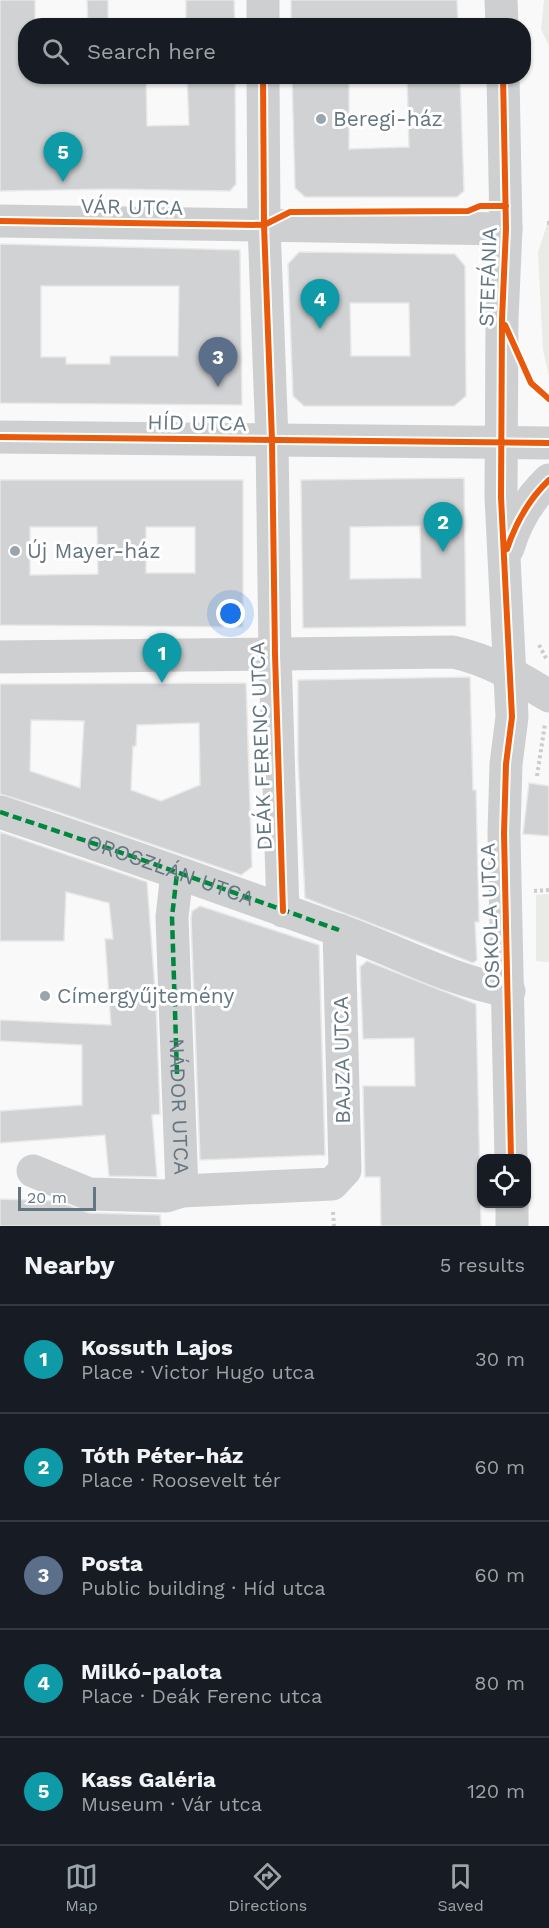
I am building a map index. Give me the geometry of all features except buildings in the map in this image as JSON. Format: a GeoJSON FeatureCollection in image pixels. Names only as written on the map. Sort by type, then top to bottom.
{"type":"FeatureCollection","features":[{"type":"Feature","properties":{"kind":"street"},"geometry":{"type":"LineString","coordinates":[[263,0],[263,18]]}},
{"type":"Feature","properties":{"kind":"street"},"geometry":{"type":"LineString","coordinates":[[501,0],[502,18]]}},
{"type":"Feature","properties":{"kind":"street","name":"DEÁK FERENC UTCA"},"geometry":{"type":"LineString","coordinates":[[263,84],[264,225],[272,440],[275,654],[283,911]]}},
{"type":"Feature","properties":{"kind":"street","name":"STEFÁNIA"},"geometry":{"type":"LineString","coordinates":[[503,84],[506,229],[502,319],[501,497],[505,555]]}},
{"type":"Feature","properties":{"kind":"street","name":"VÁR UTCA"},"geometry":{"type":"LineString","coordinates":[[0,221],[506,229]]}},
{"type":"Feature","properties":{"kind":"street","name":"HÍD UTCA"},"geometry":{"type":"LineString","coordinates":[[0,436],[549,443]]}},
{"type":"Feature","properties":{"kind":"street"},"geometry":{"type":"LineString","coordinates":[[505,555],[521,513],[536,492],[549,480]]}},
{"type":"Feature","properties":{"kind":"street","name":"OSKOLA UTCA"},"geometry":{"type":"LineString","coordinates":[[505,555],[512,717],[506,764],[504,833],[512,1154]]}},
{"type":"Feature","properties":{"kind":"street"},"geometry":{"type":"LineString","coordinates":[[0,657],[453,652],[476,657],[510,672],[547,708]]}},
{"type":"Feature","properties":{"kind":"street","name":"OROSZLÁN UTCA"},"geometry":{"type":"LineString","coordinates":[[0,812],[339,930],[483,986],[509,991]]}},
{"type":"Feature","properties":{"kind":"street"},"geometry":{"type":"LineString","coordinates":[[167,992],[163,924],[170,870]]}},
{"type":"Feature","properties":{"kind":"street","name":"NÁDOR UTCA"},"geometry":{"type":"LineString","coordinates":[[170,870],[182,1191],[332,1184]]}},
{"type":"Feature","properties":{"kind":"street","name":"BAJZA UTCA"},"geometry":{"type":"LineString","coordinates":[[332,1184],[345,1170],[339,930]]}},
{"type":"Feature","properties":{"kind":"street"},"geometry":{"type":"LineString","coordinates":[[33,1172],[89,1194],[166,1196],[182,1191]]}},
{"type":"Feature","properties":{"kind":"street"},"geometry":{"type":"LineString","coordinates":[[512,1208],[513,1226]]}},
{"type":"Feature","properties":{"kind":"path"},"geometry":{"type":"LineString","coordinates":[[537,635],[549,663]]}},
{"type":"Feature","properties":{"kind":"path"},"geometry":{"type":"LineString","coordinates":[[536,784],[547,708]]}},
{"type":"Feature","properties":{"kind":"path"},"geometry":{"type":"LineString","coordinates":[[530,891],[549,890]]}},
{"type":"Feature","properties":{"kind":"shaded area"},"geometry":{"type":"Polygon","coordinates":[[[544,0],[549,0],[549,46],[541,29],[544,0]]]}},
{"type":"Feature","properties":{"kind":"shaded area"},"geometry":{"type":"Polygon","coordinates":[[[549,219],[549,377],[543,350],[538,252],[549,219]]]}},
{"type":"Feature","properties":{"kind":"shaded area"},"geometry":{"type":"Polygon","coordinates":[[[549,894],[549,962],[536,961],[536,895],[549,894]]]}},
{"type":"Feature","properties":{"kind":"marked path"},"geometry":{"type":"LineString","coordinates":[[0,812],[339,930]]}},
{"type":"Feature","properties":{"kind":"marked path"},"geometry":{"type":"LineString","coordinates":[[177,873],[172,917],[177,1074]]}},
{"type":"Feature","properties":{"kind":"cycle path"},"geometry":{"type":"LineString","coordinates":[[263,84],[264,225],[272,440],[275,654],[283,911]]}},
{"type":"Feature","properties":{"kind":"cycle path"},"geometry":{"type":"LineString","coordinates":[[503,84],[506,229],[502,319],[501,497],[512,717],[506,764],[504,833],[511,1154]]}},
{"type":"Feature","properties":{"kind":"cycle path"},"geometry":{"type":"LineString","coordinates":[[0,221],[264,225],[290,212],[468,211],[480,206],[506,206]]}},
{"type":"Feature","properties":{"kind":"cycle path"},"geometry":{"type":"LineString","coordinates":[[505,325],[531,383],[549,399]]}},
{"type":"Feature","properties":{"kind":"cycle path"},"geometry":{"type":"LineString","coordinates":[[0,437],[549,443]]}},
{"type":"Feature","properties":{"kind":"cycle path"},"geometry":{"type":"LineString","coordinates":[[507,549],[524,512],[549,480]]}},
{"type":"Feature","properties":{"kind":"place","name":"Beregi-ház"},"geometry":{"type":"Point","coordinates":[321,119]}},
{"type":"Feature","properties":{"kind":"place","name":"Kass Galéria"},"geometry":{"type":"Point","coordinates":[63,182]}},
{"type":"Feature","properties":{"kind":"place","name":"Milkó-palota"},"geometry":{"type":"Point","coordinates":[320,329]}},
{"type":"Feature","properties":{"kind":"place","name":"Posta"},"geometry":{"type":"Point","coordinates":[218,387]}},
{"type":"Feature","properties":{"kind":"place","name":"Új Mayer-ház"},"geometry":{"type":"Point","coordinates":[15,551]}},
{"type":"Feature","properties":{"kind":"place","name":"Tóth Péter-ház"},"geometry":{"type":"Point","coordinates":[443,552]}},
{"type":"Feature","properties":{"kind":"place","name":"Kossuth Lajos"},"geometry":{"type":"Point","coordinates":[162,683]}},
{"type":"Feature","properties":{"kind":"place","name":"Címergyűjtemény"},"geometry":{"type":"Point","coordinates":[45,996]}}]}
